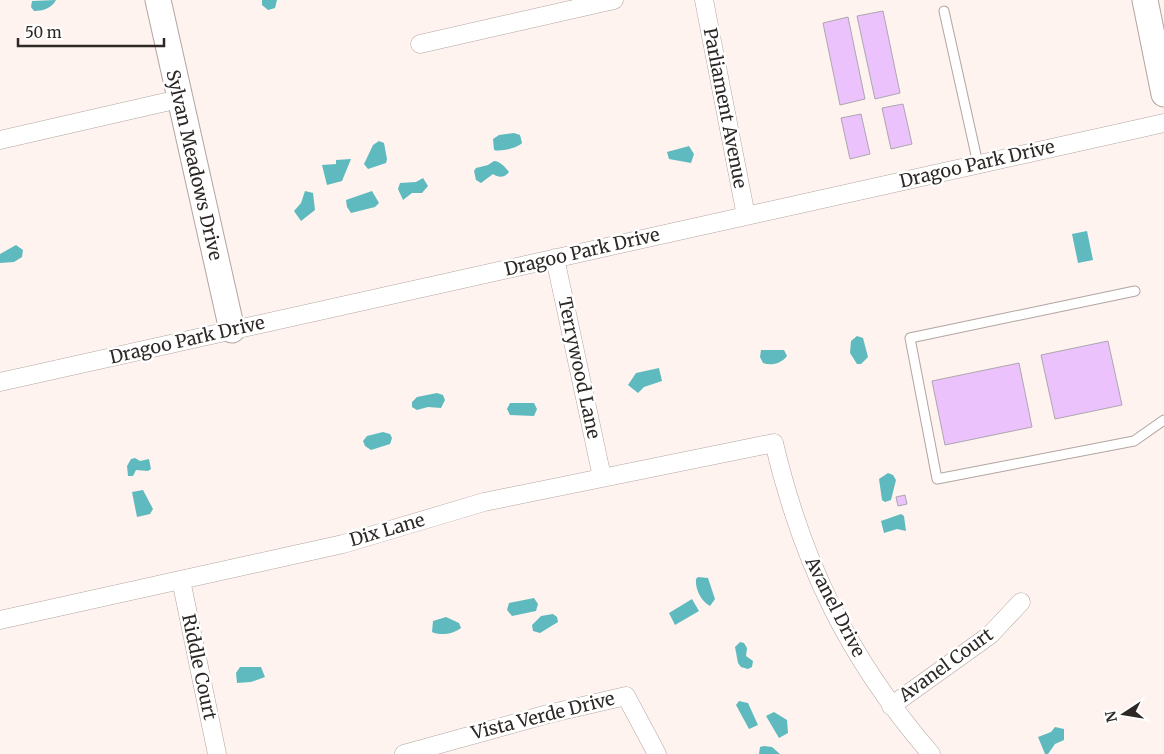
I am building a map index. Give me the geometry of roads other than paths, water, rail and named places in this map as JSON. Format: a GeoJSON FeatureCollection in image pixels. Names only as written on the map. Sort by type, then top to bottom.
{"type":"FeatureCollection","features":[{"type":"Feature","properties":{"kind":"street","name":"Sylvan Meadows Drive"},"geometry":{"type":"LineString","coordinates":[[158,0],[232,330]]}},
{"type":"Feature","properties":{"kind":"street"},"geometry":{"type":"LineString","coordinates":[[420,44],[614,0]]}},
{"type":"Feature","properties":{"kind":"street","name":"Parliament Avenue"},"geometry":{"type":"LineString","coordinates":[[704,0],[746,216]]}},
{"type":"Feature","properties":{"kind":"street"},"geometry":{"type":"LineString","coordinates":[[1145,0],[1159,45],[1164,94]]}},
{"type":"Feature","properties":{"kind":"street"},"geometry":{"type":"LineString","coordinates":[[0,140],[179,99]]}},
{"type":"Feature","properties":{"kind":"street","name":"Dragoo Park Drive"},"geometry":{"type":"LineString","coordinates":[[0,382],[1164,123]]}},
{"type":"Feature","properties":{"kind":"street","name":"Terrywood Lane"},"geometry":{"type":"LineString","coordinates":[[555,258],[602,477]]}},
{"type":"Feature","properties":{"kind":"street","name":"Dix Lane"},"geometry":{"type":"LineString","coordinates":[[0,620],[343,544],[484,502],[774,443]]}},
{"type":"Feature","properties":{"kind":"street","name":"Avanel Drive"},"geometry":{"type":"LineString","coordinates":[[774,443],[798,530],[820,585],[841,627],[891,706],[931,754]]}},
{"type":"Feature","properties":{"kind":"street","name":"Riddle Court"},"geometry":{"type":"LineString","coordinates":[[181,580],[217,754]]}},
{"type":"Feature","properties":{"kind":"street","name":"Avanel Court"},"geometry":{"type":"LineString","coordinates":[[891,706],[990,635],[1021,602]]}},
{"type":"Feature","properties":{"kind":"street","name":"Vista Verde Drive"},"geometry":{"type":"LineString","coordinates":[[404,754],[539,716],[626,696],[657,754]]}},
{"type":"Feature","properties":{"kind":"lane"},"geometry":{"type":"LineString","coordinates":[[944,11],[978,164]]}},
{"type":"Feature","properties":{"kind":"lane"},"geometry":{"type":"LineString","coordinates":[[1134,291],[910,338],[937,479],[1134,441],[1164,420]]}},
{"type":"Feature","properties":{"kind":"water"},"geometry":{"type":"Polygon","coordinates":[[[56,0],[50,7],[44,10],[34,11],[31,7],[32,1],[56,0]]]}},
{"type":"Feature","properties":{"kind":"water"},"geometry":{"type":"Polygon","coordinates":[[[262,0],[277,0],[275,8],[268,10],[262,5],[262,0]]]}},
{"type":"Feature","properties":{"kind":"water"},"geometry":{"type":"Polygon","coordinates":[[[514,133],[520,135],[522,143],[509,149],[494,150],[493,139],[499,135],[514,133]]]}},
{"type":"Feature","properties":{"kind":"water"},"geometry":{"type":"Polygon","coordinates":[[[379,141],[384,143],[386,163],[368,169],[364,164],[373,145],[379,141]]]}},
{"type":"Feature","properties":{"kind":"water"},"geometry":{"type":"Polygon","coordinates":[[[689,146],[694,154],[691,163],[669,159],[667,152],[689,146]]]}},
{"type":"Feature","properties":{"kind":"water"},"geometry":{"type":"Polygon","coordinates":[[[351,159],[342,181],[327,185],[322,165],[336,164],[336,160],[351,159]]]}},
{"type":"Feature","properties":{"kind":"water"},"geometry":{"type":"Polygon","coordinates":[[[494,161],[500,163],[509,172],[501,177],[493,174],[481,183],[476,180],[474,171],[476,168],[488,165],[494,161]]]}},
{"type":"Feature","properties":{"kind":"water"},"geometry":{"type":"Polygon","coordinates":[[[423,178],[428,186],[422,193],[412,193],[403,200],[398,189],[400,183],[416,182],[423,178]]]}},
{"type":"Feature","properties":{"kind":"water"},"geometry":{"type":"Polygon","coordinates":[[[305,191],[313,193],[315,210],[301,221],[294,211],[301,203],[305,191]]]}},
{"type":"Feature","properties":{"kind":"water"},"geometry":{"type":"Polygon","coordinates":[[[372,191],[379,203],[375,207],[351,213],[347,207],[346,200],[372,191]]]}},
{"type":"Feature","properties":{"kind":"water"},"geometry":{"type":"Polygon","coordinates":[[[1087,231],[1093,260],[1078,263],[1072,234],[1087,231]]]}},
{"type":"Feature","properties":{"kind":"water"},"geometry":{"type":"Polygon","coordinates":[[[16,245],[23,250],[22,257],[14,262],[0,263],[0,254],[16,245]]]}},
{"type":"Feature","properties":{"kind":"water"},"geometry":{"type":"Polygon","coordinates":[[[857,336],[863,338],[868,357],[861,364],[857,364],[850,353],[851,341],[857,336]]]}},
{"type":"Feature","properties":{"kind":"water"},"geometry":{"type":"Polygon","coordinates":[[[761,350],[784,350],[787,356],[779,363],[766,364],[763,363],[760,357],[761,350]]]}},
{"type":"Feature","properties":{"kind":"water"},"geometry":{"type":"Polygon","coordinates":[[[659,368],[662,381],[644,387],[638,393],[628,385],[636,373],[659,368]]]}},
{"type":"Feature","properties":{"kind":"water"},"geometry":{"type":"Polygon","coordinates":[[[437,393],[443,395],[445,400],[441,408],[428,407],[417,410],[412,407],[412,402],[417,397],[437,393]]]}},
{"type":"Feature","properties":{"kind":"water"},"geometry":{"type":"Polygon","coordinates":[[[510,403],[534,403],[537,409],[534,416],[510,415],[507,409],[510,403]]]}},
{"type":"Feature","properties":{"kind":"water"},"geometry":{"type":"Polygon","coordinates":[[[383,432],[390,434],[392,438],[390,444],[371,450],[365,446],[363,441],[367,436],[383,432]]]}},
{"type":"Feature","properties":{"kind":"water"},"geometry":{"type":"Polygon","coordinates":[[[135,458],[140,461],[149,459],[151,469],[148,471],[136,470],[133,476],[128,476],[127,466],[131,459],[135,458]]]}},
{"type":"Feature","properties":{"kind":"water"},"geometry":{"type":"Polygon","coordinates":[[[888,473],[893,475],[896,480],[891,500],[885,502],[882,500],[879,479],[888,473]]]}},
{"type":"Feature","properties":{"kind":"water"},"geometry":{"type":"Polygon","coordinates":[[[143,490],[153,509],[150,514],[137,517],[132,492],[143,490]]]}},
{"type":"Feature","properties":{"kind":"water"},"geometry":{"type":"Polygon","coordinates":[[[901,514],[904,516],[906,531],[897,529],[884,533],[881,521],[901,514]]]}},
{"type":"Feature","properties":{"kind":"water"},"geometry":{"type":"Polygon","coordinates":[[[698,577],[708,578],[715,599],[710,606],[701,598],[698,591],[696,579],[698,577]]]}},
{"type":"Feature","properties":{"kind":"water"},"geometry":{"type":"Polygon","coordinates":[[[534,598],[538,604],[536,611],[512,616],[507,610],[509,603],[534,598]]]}},
{"type":"Feature","properties":{"kind":"water"},"geometry":{"type":"Polygon","coordinates":[[[692,599],[699,611],[675,625],[669,613],[692,599]]]}},
{"type":"Feature","properties":{"kind":"water"},"geometry":{"type":"Polygon","coordinates":[[[553,614],[557,617],[558,622],[540,633],[533,631],[532,625],[541,616],[553,614]]]}},
{"type":"Feature","properties":{"kind":"water"},"geometry":{"type":"Polygon","coordinates":[[[446,617],[459,623],[461,628],[447,634],[432,632],[433,621],[446,617]]]}},
{"type":"Feature","properties":{"kind":"water"},"geometry":{"type":"Polygon","coordinates":[[[740,642],[744,643],[747,648],[746,656],[753,661],[752,667],[748,669],[741,667],[738,663],[735,647],[740,642]]]}},
{"type":"Feature","properties":{"kind":"water"},"geometry":{"type":"Polygon","coordinates":[[[240,667],[261,667],[265,677],[251,682],[237,683],[236,673],[240,667]]]}},
{"type":"Feature","properties":{"kind":"water"},"geometry":{"type":"Polygon","coordinates":[[[739,701],[748,703],[758,725],[749,729],[736,705],[739,701]]]}},
{"type":"Feature","properties":{"kind":"water"},"geometry":{"type":"Polygon","coordinates":[[[774,712],[787,720],[788,733],[779,738],[766,716],[774,712]]]}},
{"type":"Feature","properties":{"kind":"water"},"geometry":{"type":"Polygon","coordinates":[[[1055,727],[1064,729],[1064,740],[1055,744],[1048,754],[1045,754],[1038,737],[1051,732],[1055,727]]]}},
{"type":"Feature","properties":{"kind":"water"},"geometry":{"type":"Polygon","coordinates":[[[760,747],[772,747],[780,754],[759,754],[760,747]]]}}]}
